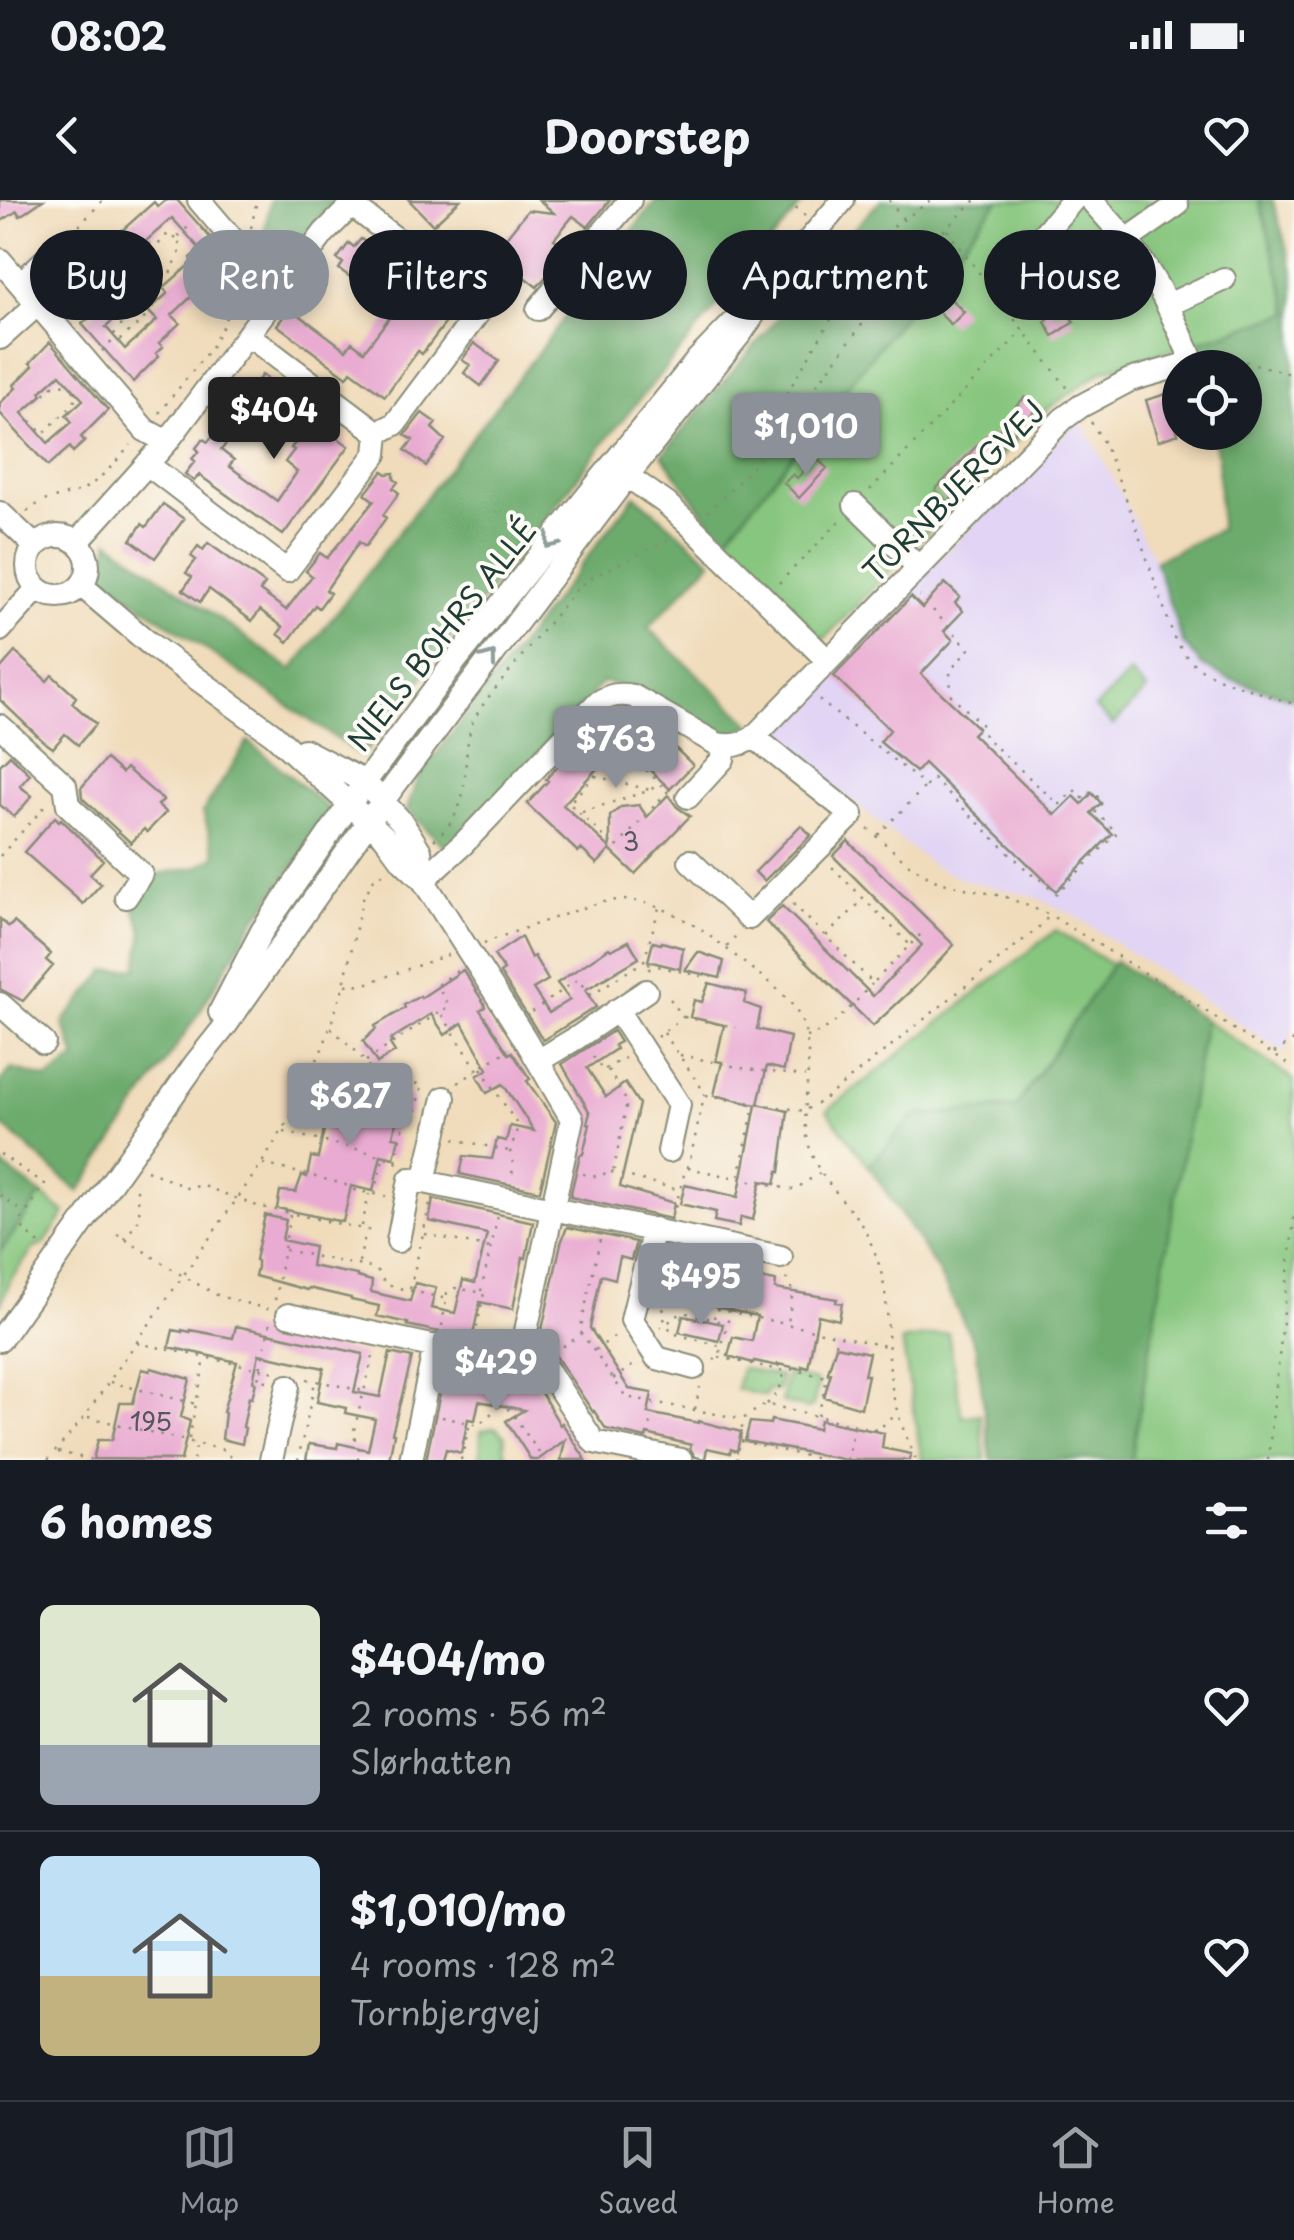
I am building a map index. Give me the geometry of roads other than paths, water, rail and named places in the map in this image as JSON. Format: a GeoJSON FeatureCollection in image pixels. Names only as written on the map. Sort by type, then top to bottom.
{"type":"FeatureCollection","features":[{"type":"Feature","properties":{"kind":"street"},"geometry":{"type":"LineString","coordinates":[[538,309],[630,200]]}},
{"type":"Feature","properties":{"kind":"street","name":"NIELS BOHRS ALLÉ"},"geometry":{"type":"LineString","coordinates":[[373,792],[620,470],[698,359],[782,274],[843,200]]}},
{"type":"Feature","properties":{"kind":"street"},"geometry":{"type":"LineString","coordinates":[[1047,230],[1073,200]]}},
{"type":"Feature","properties":{"kind":"street"},"geometry":{"type":"LineString","coordinates":[[1091,200],[1118,230]]}},
{"type":"Feature","properties":{"kind":"street"},"geometry":{"type":"LineString","coordinates":[[327,230],[354,203],[484,305],[394,424],[378,432]]}},
{"type":"Feature","properties":{"kind":"street"},"geometry":{"type":"LineString","coordinates":[[202,204],[224,230]]}},
{"type":"Feature","properties":{"kind":"street"},"geometry":{"type":"LineString","coordinates":[[1142,230],[1178,205]]}},
{"type":"Feature","properties":{"kind":"street"},"geometry":{"type":"LineString","coordinates":[[0,260],[30,294]]}},
{"type":"Feature","properties":{"kind":"street"},"geometry":{"type":"LineString","coordinates":[[21,283],[30,274]]}},
{"type":"Feature","properties":{"kind":"street"},"geometry":{"type":"LineString","coordinates":[[1156,285],[1164,298],[1224,279]]}},
{"type":"Feature","properties":{"kind":"street","name":"TORNBJERGVEJ"},"geometry":{"type":"LineString","coordinates":[[725,746],[742,744],[754,737],[1046,435],[1081,406],[1130,380],[1193,362],[1164,298]]}},
{"type":"Feature","properties":{"kind":"street"},"geometry":{"type":"LineString","coordinates":[[0,338],[30,312]]}},
{"type":"Feature","properties":{"kind":"street"},"geometry":{"type":"LineString","coordinates":[[52,320],[145,430],[167,442]]}},
{"type":"Feature","properties":{"kind":"street"},"geometry":{"type":"LineString","coordinates":[[77,542],[167,442],[260,320]]}},
{"type":"Feature","properties":{"kind":"street"},"geometry":{"type":"LineString","coordinates":[[248,335],[378,432]]}},
{"type":"Feature","properties":{"kind":"street"},"geometry":{"type":"LineString","coordinates":[[147,464],[287,571],[376,454],[378,432]]}},
{"type":"Feature","properties":{"kind":"street"},"geometry":{"type":"LineString","coordinates":[[620,470],[691,526],[827,660]]}},
{"type":"Feature","properties":{"kind":"street","name":"NIELS BOHRS ALLÉ"},"geometry":{"type":"LineString","coordinates":[[194,1064],[262,931],[358,813],[446,692],[453,664],[620,470]]}},
{"type":"Feature","properties":{"kind":"street"},"geometry":{"type":"LineString","coordinates":[[855,505],[911,573]]}},
{"type":"Feature","properties":{"kind":"street"},"geometry":{"type":"LineString","coordinates":[[6,519],[35,546]]}},
{"type":"Feature","properties":{"kind":"street"},"geometry":{"type":"LineString","coordinates":[[56,536],[77,542],[89,563],[82,586],[55,597],[37,589],[27,568],[35,546],[44,538],[56,536]]}},
{"type":"Feature","properties":{"kind":"street"},"geometry":{"type":"LineString","coordinates":[[82,586],[151,645],[273,734],[373,792],[400,821],[420,851],[423,880]]}},
{"type":"Feature","properties":{"kind":"street"},"geometry":{"type":"LineString","coordinates":[[0,630],[37,589]]}},
{"type":"Feature","properties":{"kind":"street"},"geometry":{"type":"LineString","coordinates":[[423,880],[464,843],[597,703],[609,696],[633,696],[725,746],[723,759],[678,794]]}},
{"type":"Feature","properties":{"kind":"street"},"geometry":{"type":"LineString","coordinates":[[0,726],[65,785],[68,805],[141,874],[126,897]]}},
{"type":"Feature","properties":{"kind":"street"},"geometry":{"type":"LineString","coordinates":[[273,734],[423,880],[572,1119],[552,1210],[530,1366]]}},
{"type":"Feature","properties":{"kind":"street"},"geometry":{"type":"LineString","coordinates":[[690,861],[749,918],[852,815],[754,737]]}},
{"type":"Feature","properties":{"kind":"street","name":"NIELS BOHRS ALLÉ"},"geometry":{"type":"LineString","coordinates":[[0,1340],[286,937],[358,813]]}},
{"type":"Feature","properties":{"kind":"street"},"geometry":{"type":"LineString","coordinates":[[538,1061],[646,991]]}},
{"type":"Feature","properties":{"kind":"street"},"geometry":{"type":"LineString","coordinates":[[0,1004],[44,1044]]}},
{"type":"Feature","properties":{"kind":"street"},"geometry":{"type":"LineString","coordinates":[[611,1014],[642,1048],[679,1104],[668,1151]]}},
{"type":"Feature","properties":{"kind":"street"},"geometry":{"type":"LineString","coordinates":[[426,1175],[444,1098]]}},
{"type":"Feature","properties":{"kind":"street"},"geometry":{"type":"LineString","coordinates":[[398,1239],[410,1179],[426,1175],[503,1199],[781,1257]]}},
{"type":"Feature","properties":{"kind":"street"},"geometry":{"type":"LineString","coordinates":[[654,1230],[632,1320],[657,1358],[694,1368]]}},
{"type":"Feature","properties":{"kind":"street"},"geometry":{"type":"LineString","coordinates":[[288,1315],[548,1371],[593,1451],[681,1460]]}},
{"type":"Feature","properties":{"kind":"street"},"geometry":{"type":"LineString","coordinates":[[411,1460],[436,1347]]}},
{"type":"Feature","properties":{"kind":"street"},"geometry":{"type":"LineString","coordinates":[[271,1460],[287,1378]]}}]}
